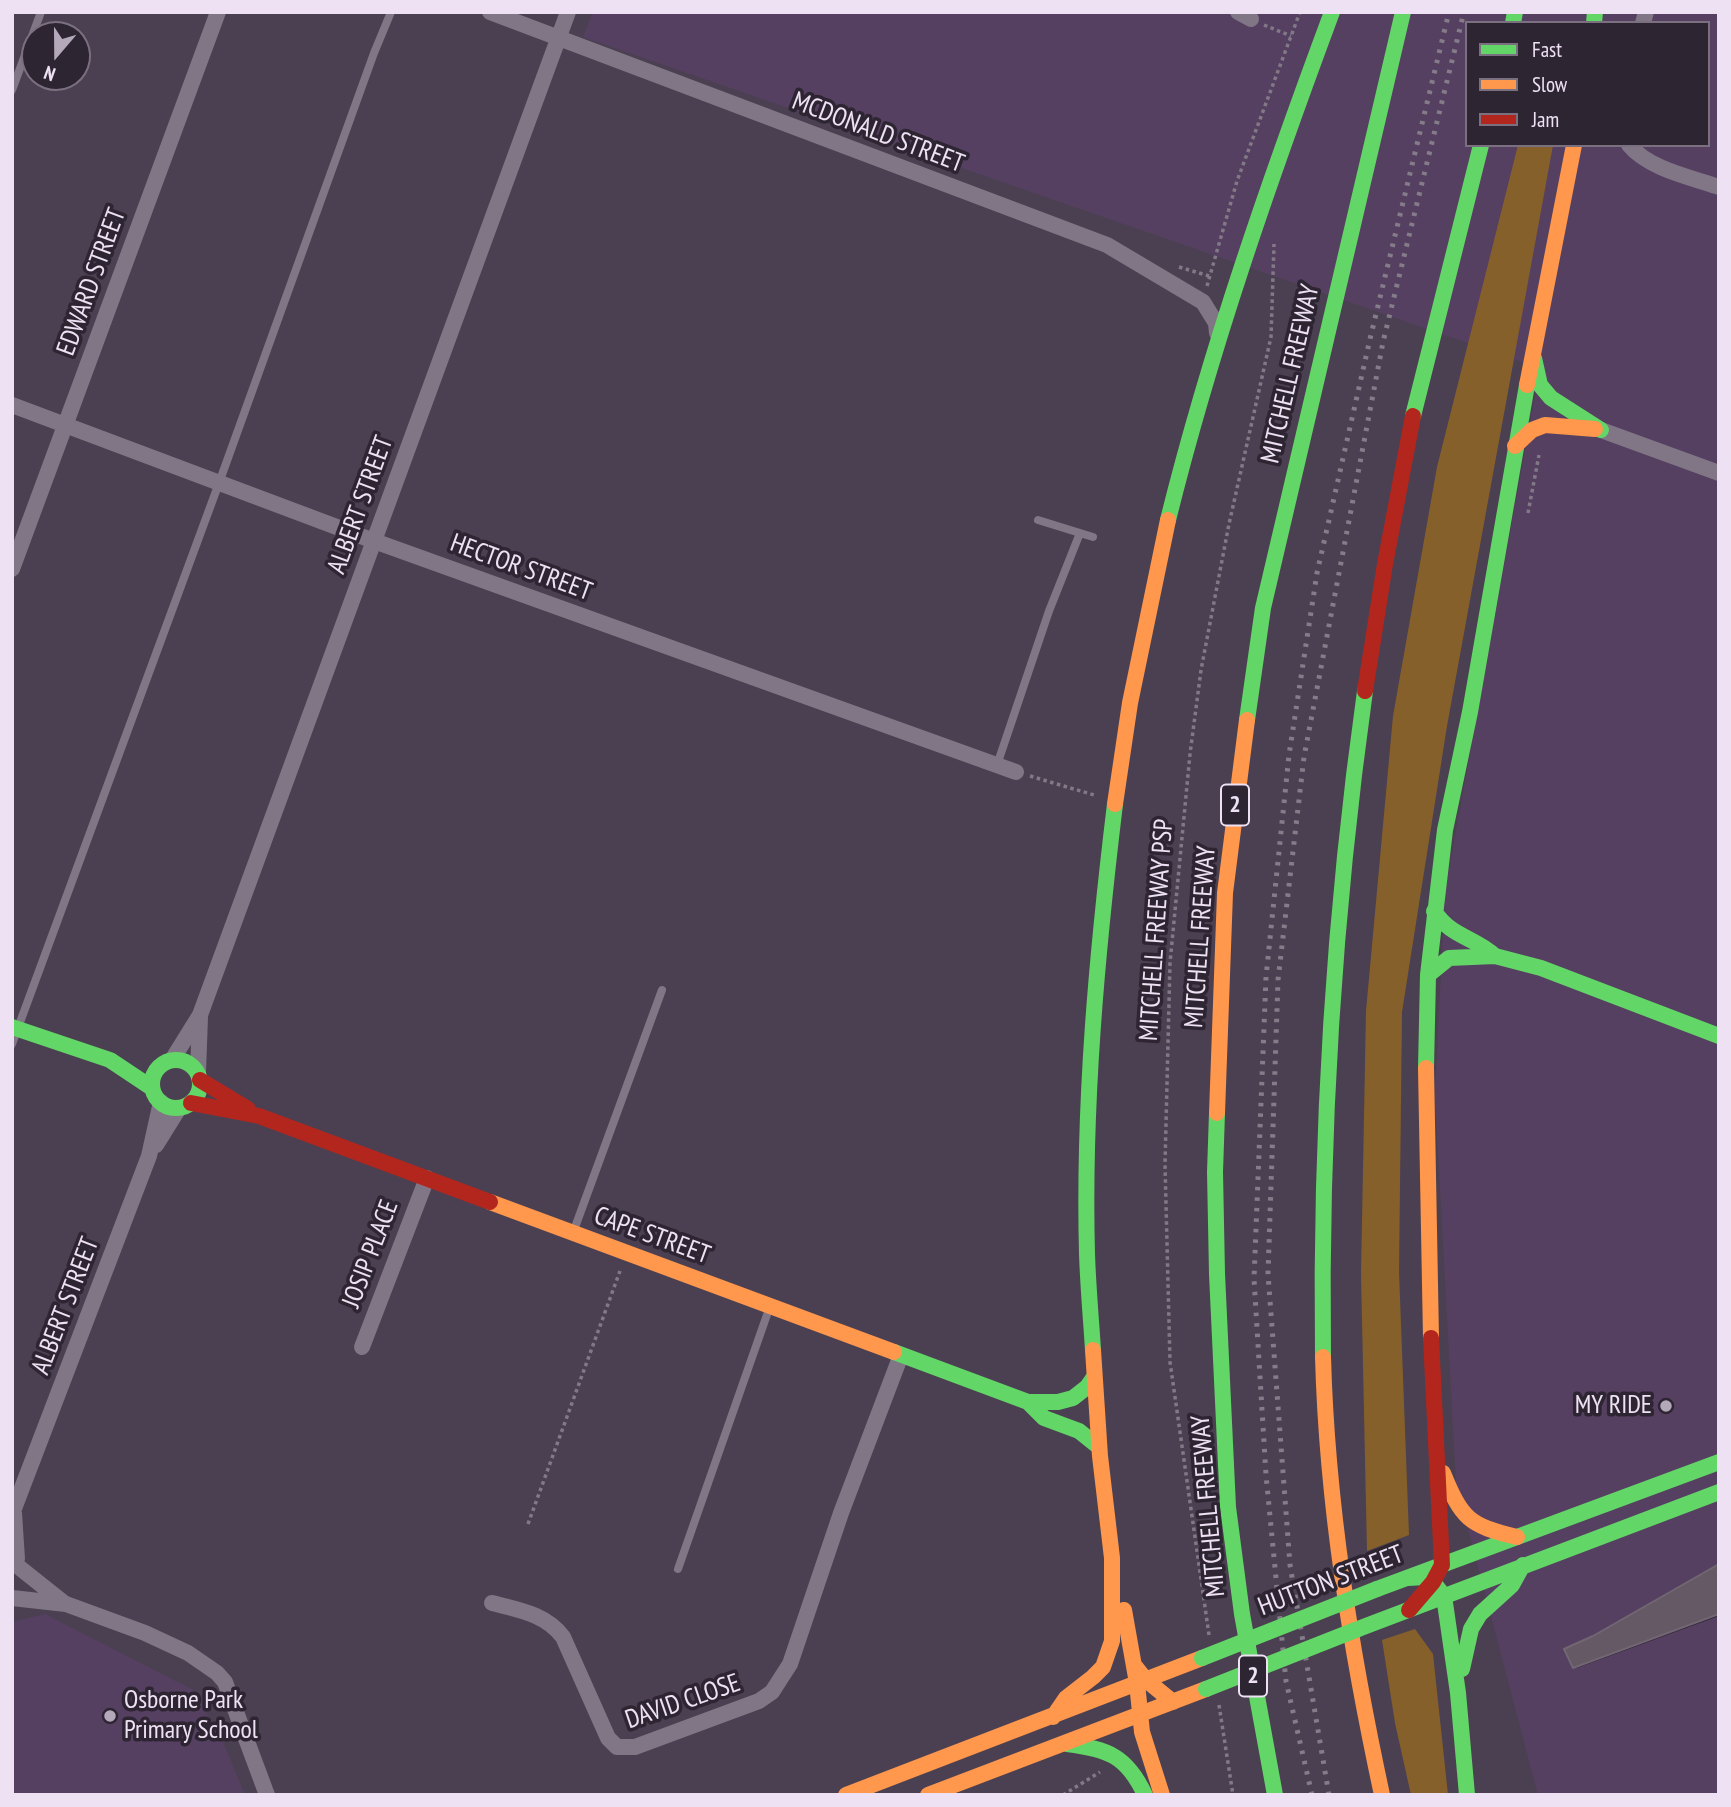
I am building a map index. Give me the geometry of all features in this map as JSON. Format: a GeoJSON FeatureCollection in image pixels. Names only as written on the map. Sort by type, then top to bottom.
{"type":"FeatureCollection","features":[{"type":"Feature","properties":{"kind":"main road"},"geometry":{"type":"LineString","coordinates":[[1052,1717],[1065,1698],[1087,1685],[1102,1668],[1110,1652],[1114,1631],[1115,1587],[1099,1447],[1087,1249],[1093,1024],[1112,821],[1141,650],[1166,526],[1218,338],[1254,227],[1332,12]]}},
{"type":"Feature","properties":{"kind":"main road","name":"MITCHELL FREEWAY"},"geometry":{"type":"LineString","coordinates":[[1275,1795],[1243,1616],[1228,1507],[1215,1172],[1225,893],[1263,608],[1403,12]]}},
{"type":"Feature","properties":{"kind":"main road"},"geometry":{"type":"LineString","coordinates":[[1382,1795],[1349,1628],[1325,1404],[1324,1163],[1328,1055],[1336,936],[1348,820],[1382,584],[1406,454],[1482,147]]}},
{"type":"Feature","properties":{"kind":"main road"},"geometry":{"type":"LineString","coordinates":[[1467,1795],[1442,1559],[1435,1455],[1428,1246],[1428,975],[1445,830],[1470,712],[1515,446],[1574,147]]}},
{"type":"Feature","properties":{"kind":"main road"},"geometry":{"type":"LineString","coordinates":[[1533,352],[1540,385],[1551,398],[1601,430]]}},
{"type":"Feature","properties":{"kind":"main road"},"geometry":{"type":"LineString","coordinates":[[1515,446],[1532,430],[1545,425],[1601,430]]}},
{"type":"Feature","properties":{"kind":"main road"},"geometry":{"type":"LineString","coordinates":[[1434,911],[1442,923],[1456,935],[1481,945],[1495,956]]}},
{"type":"Feature","properties":{"kind":"main road"},"geometry":{"type":"LineString","coordinates":[[1428,975],[1449,958],[1495,956],[1541,968],[1719,1036]]}},
{"type":"Feature","properties":{"kind":"main road"},"geometry":{"type":"LineString","coordinates":[[14,1034],[110,1060],[182,1060],[191,1064],[199,1076],[200,1089],[185,1106],[169,1107],[161,1102],[152,1088],[110,1060]]}},
{"type":"Feature","properties":{"kind":"main road"},"geometry":{"type":"LineString","coordinates":[[152,1088],[154,1073],[168,1061]]}},
{"type":"Feature","properties":{"kind":"main road","name":"CAPE STREET"},"geometry":{"type":"LineString","coordinates":[[199,1076],[259,1116]]}},
{"type":"Feature","properties":{"kind":"main road","name":"CAPE STREET"},"geometry":{"type":"LineString","coordinates":[[185,1106],[259,1116],[1028,1402],[1058,1402],[1076,1398],[1084,1393],[1094,1377]]}},
{"type":"Feature","properties":{"kind":"main road","name":"CAPE STREET"},"geometry":{"type":"LineString","coordinates":[[1028,1402],[1044,1418],[1079,1431],[1099,1447]]}},
{"type":"Feature","properties":{"kind":"main road"},"geometry":{"type":"LineString","coordinates":[[1435,1455],[1458,1509],[1481,1528],[1517,1537]]}},
{"type":"Feature","properties":{"kind":"main road","name":"HUTTON STREET"},"geometry":{"type":"LineString","coordinates":[[846,1795],[1145,1682],[1408,1577],[1442,1559],[1517,1537],[1719,1462]]}},
{"type":"Feature","properties":{"kind":"main road","name":"HUTTON STREET"},"geometry":{"type":"LineString","coordinates":[[928,1795],[1719,1492]]}},
{"type":"Feature","properties":{"kind":"main road"},"geometry":{"type":"LineString","coordinates":[[1409,1610],[1433,1582],[1442,1559]]}},
{"type":"Feature","properties":{"kind":"main road"},"geometry":{"type":"LineString","coordinates":[[1458,1693],[1471,1629],[1480,1615],[1512,1585],[1523,1565]]}},
{"type":"Feature","properties":{"kind":"main road"},"geometry":{"type":"LineString","coordinates":[[1408,1577],[1425,1577],[1446,1595]]}},
{"type":"Feature","properties":{"kind":"main road"},"geometry":{"type":"LineString","coordinates":[[1115,1587],[1124,1606],[1134,1665],[1145,1682],[1173,1702]]}},
{"type":"Feature","properties":{"kind":"main road"},"geometry":{"type":"LineString","coordinates":[[1145,1682],[1142,1732],[1162,1795]]}},
{"type":"Feature","properties":{"kind":"main road"},"geometry":{"type":"LineString","coordinates":[[1067,1744],[1094,1747],[1112,1753],[1132,1770],[1145,1795]]}},
{"type":"Feature","properties":{"kind":"street","name":"EDWARD STREET"},"geometry":{"type":"LineString","coordinates":[[12,569],[218,12]]}},
{"type":"Feature","properties":{"kind":"street","name":"MCDONALD STREET"},"geometry":{"type":"LineString","coordinates":[[490,12],[1107,246],[1203,302],[1216,323],[1218,338]]}},
{"type":"Feature","properties":{"kind":"street","name":"ALBERT STREET"},"geometry":{"type":"LineString","coordinates":[[168,1061],[200,1015],[569,12]]}},
{"type":"Feature","properties":{"kind":"street"},"geometry":{"type":"LineString","coordinates":[[1631,147],[1636,154],[1649,161],[1719,187]]}},
{"type":"Feature","properties":{"kind":"street","name":"HECTOR STREET"},"geometry":{"type":"LineString","coordinates":[[12,405],[374,541],[1016,772]]}},
{"type":"Feature","properties":{"kind":"street"},"geometry":{"type":"LineString","coordinates":[[1601,430],[1719,472]]}},
{"type":"Feature","properties":{"kind":"street","name":"ALBERT STREET"},"geometry":{"type":"LineString","coordinates":[[199,1076],[200,1015]]}},
{"type":"Feature","properties":{"kind":"street","name":"ALBERT STREET"},"geometry":{"type":"LineString","coordinates":[[16,1560],[13,1514],[149,1156],[161,1102]]}},
{"type":"Feature","properties":{"kind":"street","name":"ALBERT STREET"},"geometry":{"type":"LineString","coordinates":[[149,1156],[185,1106]]}},
{"type":"Feature","properties":{"kind":"street","name":"JOSIP PLACE"},"geometry":{"type":"LineString","coordinates":[[362,1347],[427,1178]]}},
{"type":"Feature","properties":{"kind":"street","name":"DAVID CLOSE"},"geometry":{"type":"LineString","coordinates":[[492,1602],[542,1617],[555,1627],[563,1637],[608,1738],[617,1747],[635,1747],[759,1701],[772,1692],[790,1664],[841,1513],[901,1355]]}},
{"type":"Feature","properties":{"kind":"street"},"geometry":{"type":"LineString","coordinates":[[12,1592],[18,1584],[16,1560]]}},
{"type":"Feature","properties":{"kind":"street"},"geometry":{"type":"LineString","coordinates":[[16,1560],[66,1604]]}},
{"type":"Feature","properties":{"kind":"street"},"geometry":{"type":"LineString","coordinates":[[12,1598],[66,1604],[145,1633],[187,1653],[217,1673],[225,1682],[267,1795]]}},
{"type":"Feature","properties":{"kind":"lane"},"geometry":{"type":"LineString","coordinates":[[12,90],[41,12]]}},
{"type":"Feature","properties":{"kind":"lane"},"geometry":{"type":"LineString","coordinates":[[14,1034],[391,12]]}},
{"type":"Feature","properties":{"kind":"lane"},"geometry":{"type":"LineString","coordinates":[[1038,520],[1093,537]]}},
{"type":"Feature","properties":{"kind":"lane"},"geometry":{"type":"LineString","coordinates":[[997,765],[1049,611],[1080,533]]}},
{"type":"Feature","properties":{"kind":"lane"},"geometry":{"type":"LineString","coordinates":[[572,1233],[662,990]]}},
{"type":"Feature","properties":{"kind":"lane"},"geometry":{"type":"LineString","coordinates":[[678,1569],[771,1306]]}},
{"type":"Feature","properties":{"kind":"path"},"geometry":{"type":"LineString","coordinates":[[1244,16],[1291,36]]}},
{"type":"Feature","properties":{"kind":"path","name":"MITCHELL FREEWAY PSP"},"geometry":{"type":"LineString","coordinates":[[1209,1637],[1170,1362],[1165,1164],[1170,963],[1201,670],[1228,524],[1271,337],[1274,231]]}},
{"type":"Feature","properties":{"kind":"path"},"geometry":{"type":"LineString","coordinates":[[1016,772],[1099,796]]}},
{"type":"Feature","properties":{"kind":"path"},"geometry":{"type":"LineString","coordinates":[[528,1524],[627,1253]]}},
{"type":"Feature","properties":{"kind":"path"},"geometry":{"type":"LineString","coordinates":[[1219,1703],[1233,1795]]}},
{"type":"Feature","properties":{"kind":"path"},"geometry":{"type":"LineString","coordinates":[[1063,1795],[1099,1773],[1107,1762]]}},
{"type":"Feature","properties":{"kind":"shaded area"},"geometry":{"type":"Polygon","coordinates":[[[593,12],[1719,12],[1719,1795],[1538,1795],[1456,1483],[1435,1096],[1445,892],[1540,368],[583,37],[593,12]]]}},
{"type":"Feature","properties":{"kind":"shaded area"},"geometry":{"type":"Polygon","coordinates":[[[1517,147],[1553,147],[1447,726],[1402,1012],[1399,1272],[1409,1535],[1367,1551],[1361,1274],[1366,1011],[1393,716],[1437,467],[1517,147]]]}},
{"type":"Feature","properties":{"kind":"shaded area","name":"Osborne Park Primary School"},"geometry":{"type":"Polygon","coordinates":[[[45,1614],[193,1690],[223,1742],[245,1795],[12,1795],[12,1622],[45,1614]]]}},
{"type":"Feature","properties":{"kind":"shaded area"},"geometry":{"type":"Polygon","coordinates":[[[1415,1629],[1433,1654],[1448,1795],[1411,1795],[1395,1723],[1382,1640],[1415,1629]]]}},
{"type":"Feature","properties":{"kind":"building"},"geometry":{"type":"Polygon","coordinates":[[[1719,1564],[1719,1614],[1573,1668],[1564,1649],[1593,1636],[1719,1564]]]}},
{"type":"Feature","properties":{"kind":"railway"},"geometry":{"type":"LineString","coordinates":[[1312,1795],[1286,1681],[1266,1475],[1254,1279],[1266,977],[1289,755],[1317,573],[1449,12]]}},
{"type":"Feature","properties":{"kind":"railway"},"geometry":{"type":"LineString","coordinates":[[1329,1795],[1290,1565],[1268,1274],[1278,980],[1304,757],[1383,342],[1464,12]]}},
{"type":"Feature","properties":{"kind":"traffic: fast"},"geometry":{"type":"LineString","coordinates":[[1168,520],[1222,327],[1332,12]]}},
{"type":"Feature","properties":{"kind":"traffic: fast"},"geometry":{"type":"LineString","coordinates":[[1247,720],[1263,608],[1403,12]]}},
{"type":"Feature","properties":{"kind":"traffic: fast"},"geometry":{"type":"LineString","coordinates":[[1513,21],[1515,12]]}},
{"type":"Feature","properties":{"kind":"traffic: fast"},"geometry":{"type":"LineString","coordinates":[[1594,21],[1595,12]]}},
{"type":"Feature","properties":{"kind":"traffic: fast"},"geometry":{"type":"LineString","coordinates":[[1413,416],[1480,147]]}},
{"type":"Feature","properties":{"kind":"traffic: fast"},"geometry":{"type":"LineString","coordinates":[[1534,358],[1540,385],[1551,398],[1601,430]]}},
{"type":"Feature","properties":{"kind":"traffic: fast"},"geometry":{"type":"LineString","coordinates":[[1426,1068],[1428,975],[1445,830],[1470,712],[1527,385]]}},
{"type":"Feature","properties":{"kind":"traffic: fast"},"geometry":{"type":"LineString","coordinates":[[1323,1357],[1324,1190],[1331,1023],[1345,857],[1365,691]]}},
{"type":"Feature","properties":{"kind":"traffic: fast"},"geometry":{"type":"LineString","coordinates":[[1093,1350],[1086,1198],[1089,1085],[1102,916],[1115,804]]}},
{"type":"Feature","properties":{"kind":"traffic: fast"},"geometry":{"type":"LineString","coordinates":[[1434,911],[1448,927],[1495,956]]}},
{"type":"Feature","properties":{"kind":"traffic: fast"},"geometry":{"type":"LineString","coordinates":[[1428,975],[1449,958],[1495,956],[1541,968],[1719,1036]]}},
{"type":"Feature","properties":{"kind":"traffic: fast"},"geometry":{"type":"LineString","coordinates":[[12,1027],[110,1060],[152,1088]]}},
{"type":"Feature","properties":{"kind":"traffic: fast"},"geometry":{"type":"LineString","coordinates":[[176,1060],[193,1067],[200,1084],[193,1101],[176,1108],[159,1101],[152,1084],[159,1067],[176,1060]]}},
{"type":"Feature","properties":{"kind":"traffic: fast"},"geometry":{"type":"LineString","coordinates":[[1217,1113],[1217,1274],[1228,1507],[1242,1614],[1275,1795]]}},
{"type":"Feature","properties":{"kind":"traffic: fast"},"geometry":{"type":"LineString","coordinates":[[894,1352],[1028,1402],[1058,1402],[1073,1398],[1087,1387],[1094,1377]]}},
{"type":"Feature","properties":{"kind":"traffic: fast"},"geometry":{"type":"LineString","coordinates":[[1028,1402],[1044,1418],[1079,1431],[1099,1447]]}},
{"type":"Feature","properties":{"kind":"traffic: fast"},"geometry":{"type":"LineString","coordinates":[[1377,1589],[1719,1462]]}},
{"type":"Feature","properties":{"kind":"traffic: fast"},"geometry":{"type":"LineString","coordinates":[[1358,1629],[1719,1492]]}},
{"type":"Feature","properties":{"kind":"traffic: fast"},"geometry":{"type":"LineString","coordinates":[[1462,1669],[1471,1629],[1480,1614],[1512,1585],[1523,1565]]}},
{"type":"Feature","properties":{"kind":"traffic: fast"},"geometry":{"type":"LineString","coordinates":[[1408,1578],[1425,1577],[1433,1582],[1444,1596],[1458,1693],[1467,1795]]}},
{"type":"Feature","properties":{"kind":"traffic: fast"},"geometry":{"type":"LineString","coordinates":[[1202,1658],[1377,1589]]}},
{"type":"Feature","properties":{"kind":"traffic: fast"},"geometry":{"type":"LineString","coordinates":[[1206,1689],[1358,1629]]}},
{"type":"Feature","properties":{"kind":"traffic: fast"},"geometry":{"type":"LineString","coordinates":[[1067,1744],[1094,1749],[1115,1757],[1131,1771],[1145,1795]]}},
{"type":"Feature","properties":{"kind":"traffic: slow"},"geometry":{"type":"LineString","coordinates":[[1527,385],[1574,147]]}},
{"type":"Feature","properties":{"kind":"traffic: slow"},"geometry":{"type":"LineString","coordinates":[[1515,446],[1532,430],[1545,425],[1595,429]]}},
{"type":"Feature","properties":{"kind":"traffic: slow"},"geometry":{"type":"LineString","coordinates":[[1115,804],[1130,703],[1168,520]]}},
{"type":"Feature","properties":{"kind":"traffic: slow"},"geometry":{"type":"LineString","coordinates":[[1217,1113],[1225,893],[1247,720]]}},
{"type":"Feature","properties":{"kind":"traffic: slow"},"geometry":{"type":"LineString","coordinates":[[1426,1068],[1431,1338]]}},
{"type":"Feature","properties":{"kind":"traffic: slow"},"geometry":{"type":"LineString","coordinates":[[490,1202],[894,1352]]}},
{"type":"Feature","properties":{"kind":"traffic: slow"},"geometry":{"type":"LineString","coordinates":[[1053,1717],[1066,1698],[1103,1667],[1112,1641],[1112,1558],[1100,1456],[1093,1350]]}},
{"type":"Feature","properties":{"kind":"traffic: slow"},"geometry":{"type":"LineString","coordinates":[[1323,1357],[1325,1412],[1342,1577],[1382,1795]]}},
{"type":"Feature","properties":{"kind":"traffic: slow"},"geometry":{"type":"LineString","coordinates":[[1443,1473],[1456,1501],[1469,1518],[1487,1528],[1517,1537]]}},
{"type":"Feature","properties":{"kind":"traffic: slow"},"geometry":{"type":"LineString","coordinates":[[1124,1610],[1137,1683],[1142,1732],[1162,1795]]}},
{"type":"Feature","properties":{"kind":"traffic: slow"},"geometry":{"type":"LineString","coordinates":[[846,1795],[1202,1658]]}},
{"type":"Feature","properties":{"kind":"traffic: slow"},"geometry":{"type":"LineString","coordinates":[[1134,1665],[1146,1680],[1173,1702]]}},
{"type":"Feature","properties":{"kind":"traffic: slow"},"geometry":{"type":"LineString","coordinates":[[928,1795],[1206,1689]]}},
{"type":"Feature","properties":{"kind":"traffic: jam"},"geometry":{"type":"LineString","coordinates":[[1365,691],[1385,564],[1413,416]]}},
{"type":"Feature","properties":{"kind":"traffic: jam"},"geometry":{"type":"LineString","coordinates":[[200,1080],[248,1109]]}},
{"type":"Feature","properties":{"kind":"traffic: jam"},"geometry":{"type":"LineString","coordinates":[[191,1103],[259,1116],[490,1202]]}},
{"type":"Feature","properties":{"kind":"traffic: jam"},"geometry":{"type":"LineString","coordinates":[[1409,1610],[1433,1582],[1442,1565],[1431,1338]]}},
{"type":"Feature","properties":{"kind":"place","name":"MY RIDE"},"geometry":{"type":"Point","coordinates":[1666,1406]}},
{"type":"Feature","properties":{"kind":"place","name":"Osborne Park Primary School"},"geometry":{"type":"Point","coordinates":[110,1716]}}]}
